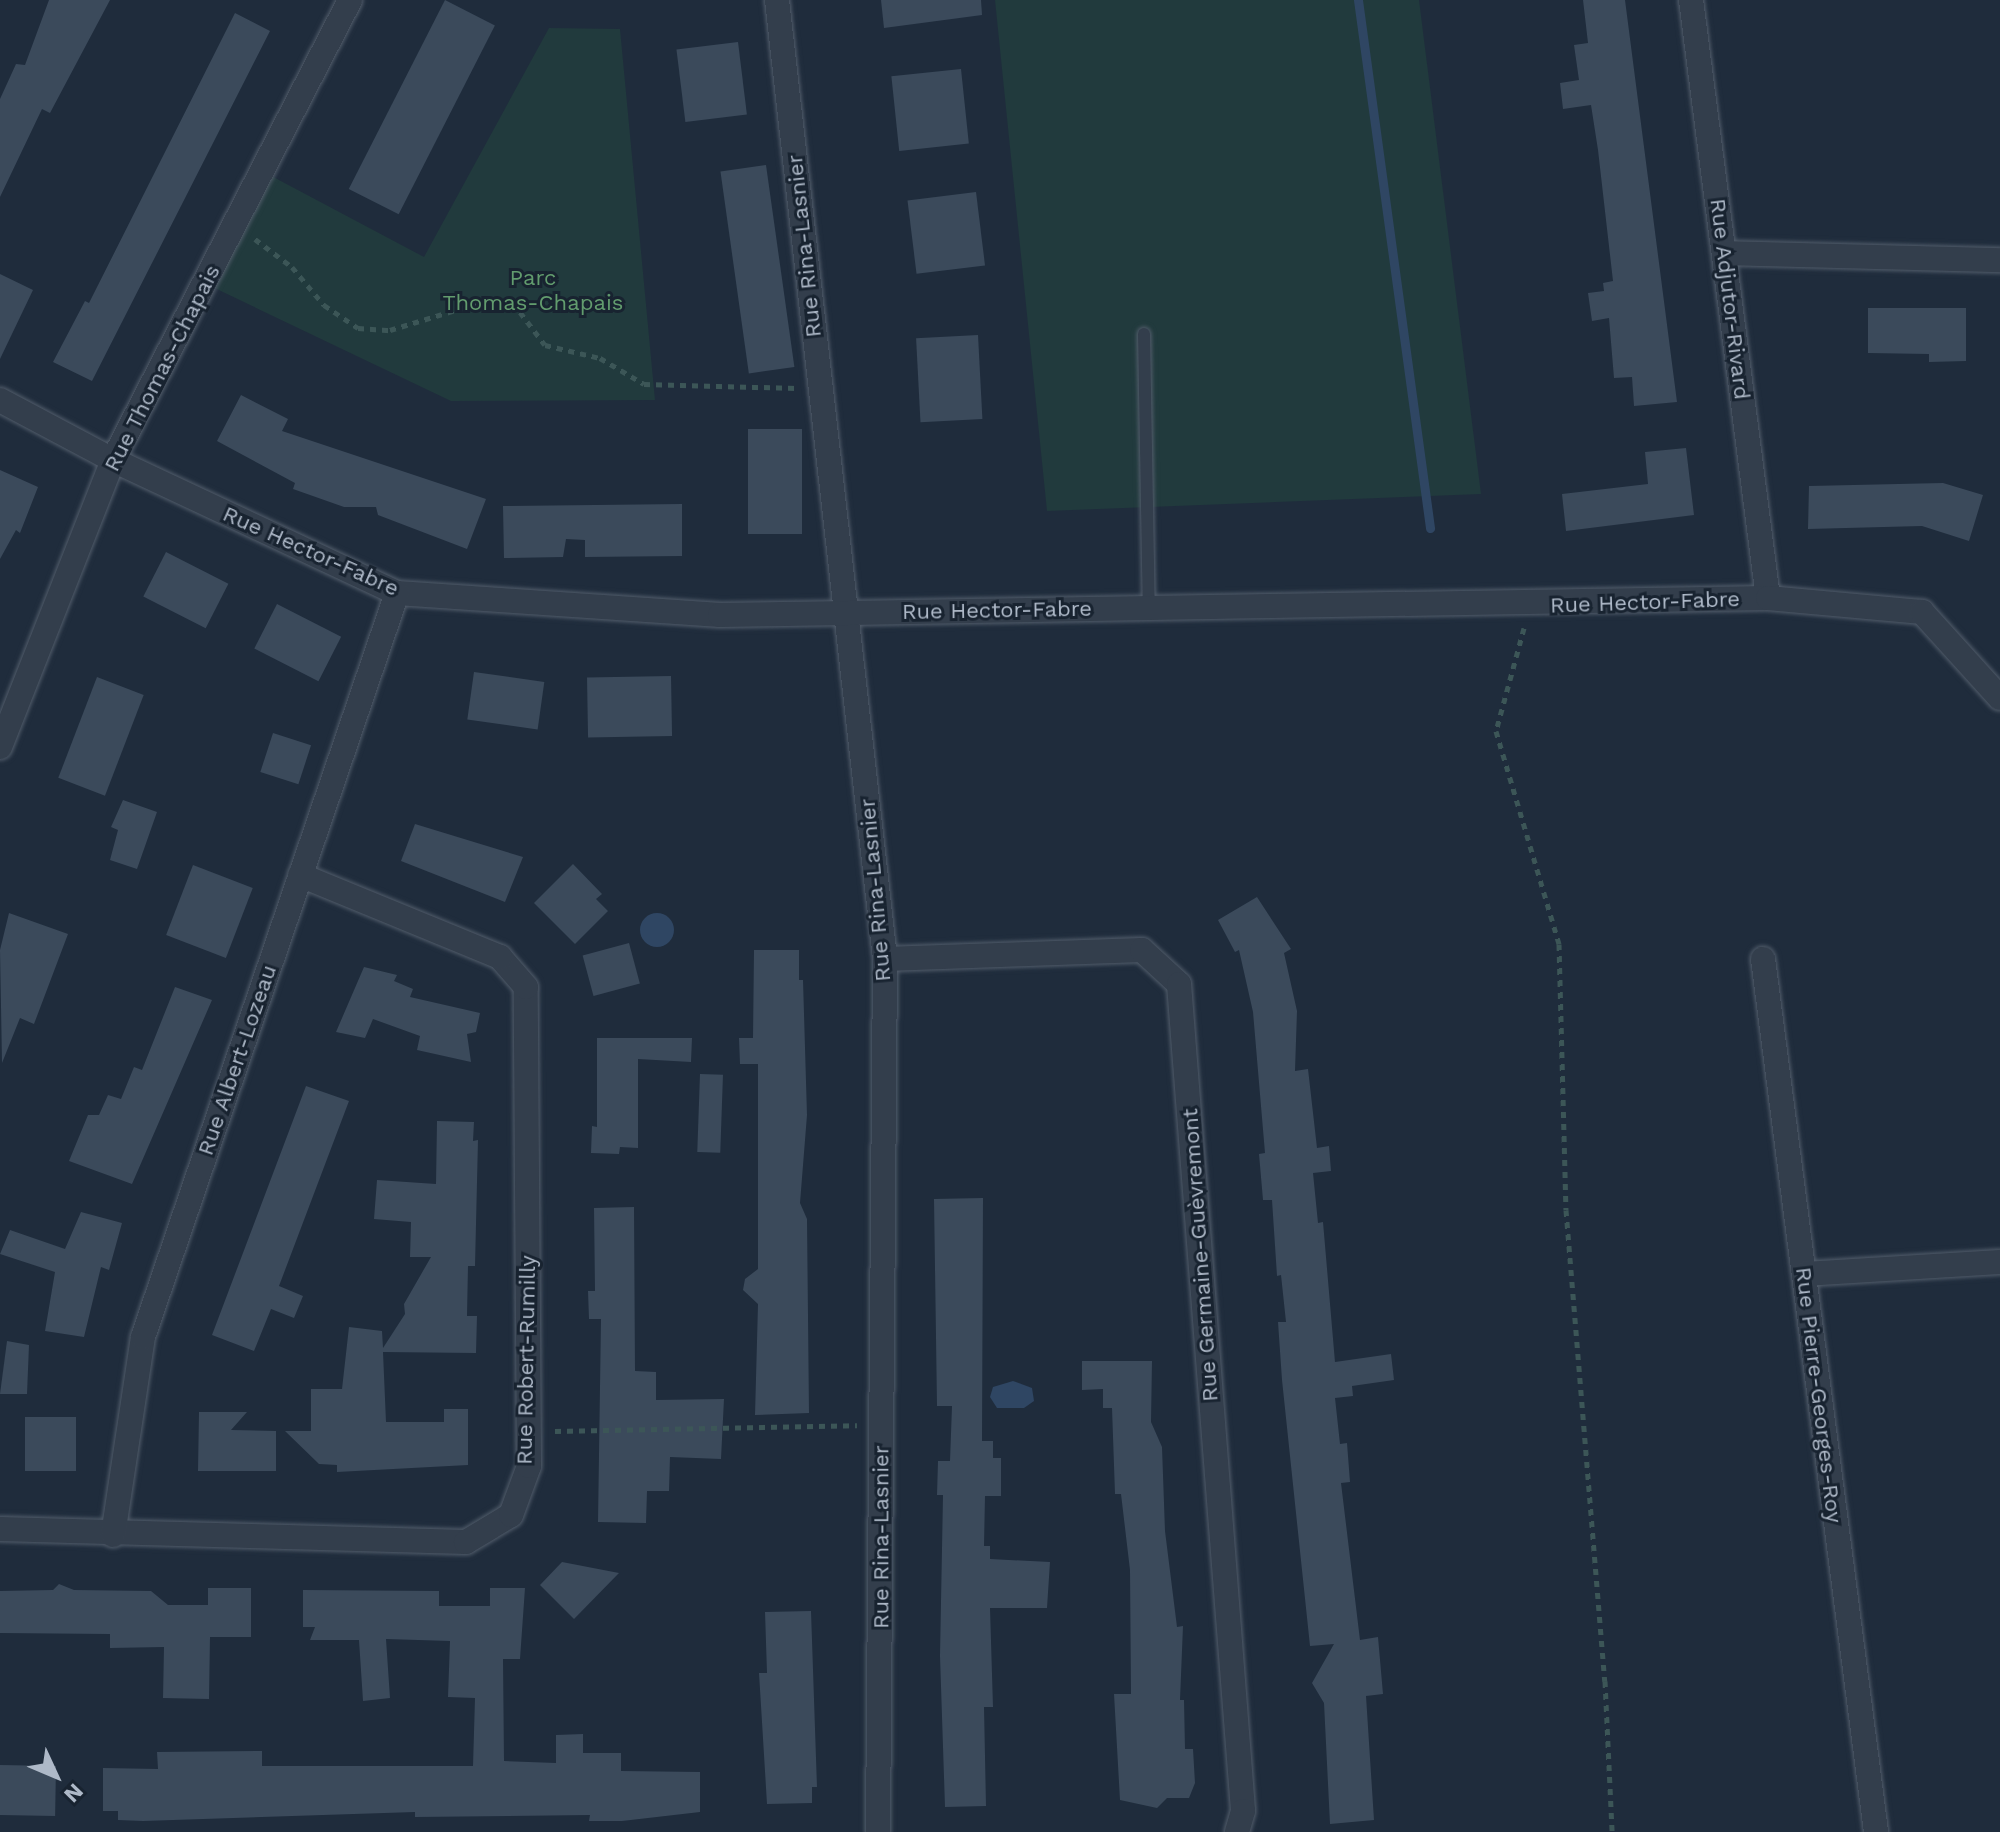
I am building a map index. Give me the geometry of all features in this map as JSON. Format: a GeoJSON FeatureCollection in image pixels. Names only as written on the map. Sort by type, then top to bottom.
{"type":"FeatureCollection","features":[{"type":"Feature","properties":{"kind":"street","name":"Rue Thomas-Chapais"},"geometry":{"type":"LineString","coordinates":[[0,747],[113,460],[350,0]]}},
{"type":"Feature","properties":{"kind":"street","name":"Rue Rina-Lasnier"},"geometry":{"type":"LineString","coordinates":[[777,0],[885,959],[878,1832]]}},
{"type":"Feature","properties":{"kind":"street","name":"Rue Adjutor-Rivard"},"geometry":{"type":"LineString","coordinates":[[1691,0],[1768,598]]}},
{"type":"Feature","properties":{"kind":"street"},"geometry":{"type":"LineString","coordinates":[[1724,253],[2000,260]]}},
{"type":"Feature","properties":{"kind":"street","name":"Rue Hector-Fabre"},"geometry":{"type":"LineString","coordinates":[[0,400],[113,460],[397,593],[720,615],[1529,605],[1768,598],[1922,612],[2000,698]]}},
{"type":"Feature","properties":{"kind":"street","name":"Rue Albert-Lozeau"},"geometry":{"type":"LineString","coordinates":[[113,1535],[143,1337],[397,593]]}},
{"type":"Feature","properties":{"kind":"street","name":"Rue Robert-Rumilly"},"geometry":{"type":"LineString","coordinates":[[0,1529],[113,1535],[466,1542],[511,1515],[529,1466],[526,987],[500,957],[300,875]]}},
{"type":"Feature","properties":{"kind":"street","name":"Rue Germaine-Guèvremont"},"geometry":{"type":"LineString","coordinates":[[885,959],[1142,950],[1179,984],[1243,1811],[1237,1832]]}},
{"type":"Feature","properties":{"kind":"street","name":"Rue Pierre-Georges-Roy"},"geometry":{"type":"LineString","coordinates":[[1763,959],[1876,1832]]}},
{"type":"Feature","properties":{"kind":"street"},"geometry":{"type":"LineString","coordinates":[[1804,1274],[2000,1262]]}},
{"type":"Feature","properties":{"kind":"lane"},"geometry":{"type":"LineString","coordinates":[[1144,334],[1149,608]]}},
{"type":"Feature","properties":{"kind":"path"},"geometry":{"type":"LineString","coordinates":[[235,224],[292,267],[324,305],[358,328],[390,330],[502,301],[520,312],[545,345],[600,358],[644,384],[820,388]]}},
{"type":"Feature","properties":{"kind":"path"},"geometry":{"type":"LineString","coordinates":[[1529,605],[1496,731],[1559,944],[1566,1210],[1605,1681],[1612,1832]]}},
{"type":"Feature","properties":{"kind":"path"},"geometry":{"type":"LineString","coordinates":[[529,1432],[882,1424]]}},
{"type":"Feature","properties":{"kind":"green space"},"geometry":{"type":"Polygon","coordinates":[[[995,0],[1419,0],[1481,494],[1047,511],[995,0]]]}},
{"type":"Feature","properties":{"kind":"green space","name":"Parc Thomas-Chapais"},"geometry":{"type":"Polygon","coordinates":[[[549,28],[620,29],[655,400],[451,401],[204,283],[262,171],[424,257],[549,28]]]}},
{"type":"Feature","properties":{"kind":"water"},"geometry":{"type":"Polygon","coordinates":[[[657,913],[669,918],[674,930],[669,942],[657,947],[645,942],[640,930],[645,918],[657,913]]]}},
{"type":"Feature","properties":{"kind":"water"},"geometry":{"type":"Polygon","coordinates":[[[1013,1381],[1032,1388],[1034,1401],[1024,1408],[997,1408],[990,1397],[993,1387],[1013,1381]]]}},
{"type":"Feature","properties":{"kind":"building"},"geometry":{"type":"Polygon","coordinates":[[[49,0],[110,0],[50,113],[42,109],[0,197],[0,99],[16,64],[25,65],[49,0]]]}},
{"type":"Feature","properties":{"kind":"building"},"geometry":{"type":"Polygon","coordinates":[[[445,0],[495,25],[399,214],[349,189],[445,0]]]}},
{"type":"Feature","properties":{"kind":"building"},"geometry":{"type":"Polygon","coordinates":[[[881,0],[981,0],[982,15],[884,28],[881,0]]]}},
{"type":"Feature","properties":{"kind":"building"},"geometry":{"type":"Polygon","coordinates":[[[1583,0],[1625,0],[1677,402],[1634,406],[1632,377],[1614,378],[1609,318],[1592,321],[1588,293],[1604,291],[1603,283],[1613,281],[1598,150],[1591,105],[1563,109],[1560,83],[1579,80],[1574,45],[1588,43],[1583,0]]]}},
{"type":"Feature","properties":{"kind":"building"},"geometry":{"type":"Polygon","coordinates":[[[235,13],[270,31],[92,381],[53,362],[85,301],[89,303],[235,13]]]}},
{"type":"Feature","properties":{"kind":"building"},"geometry":{"type":"Polygon","coordinates":[[[738,42],[747,114],[685,122],[676,50],[738,42]]]}},
{"type":"Feature","properties":{"kind":"building"},"geometry":{"type":"Polygon","coordinates":[[[961,69],[969,144],[899,151],[891,76],[961,69]]]}},
{"type":"Feature","properties":{"kind":"building"},"geometry":{"type":"Polygon","coordinates":[[[766,165],[794,367],[749,373],[720,171],[766,165]]]}},
{"type":"Feature","properties":{"kind":"building"},"geometry":{"type":"Polygon","coordinates":[[[976,192],[985,265],[917,274],[908,200],[976,192]]]}},
{"type":"Feature","properties":{"kind":"building"},"geometry":{"type":"Polygon","coordinates":[[[0,274],[33,290],[0,359],[0,274]]]}},
{"type":"Feature","properties":{"kind":"building"},"geometry":{"type":"Polygon","coordinates":[[[1868,308],[1966,308],[1966,361],[1929,362],[1929,354],[1868,353],[1868,308]]]}},
{"type":"Feature","properties":{"kind":"building"},"geometry":{"type":"Polygon","coordinates":[[[978,335],[982,419],[920,422],[916,338],[978,335]]]}},
{"type":"Feature","properties":{"kind":"building"},"geometry":{"type":"Polygon","coordinates":[[[241,395],[288,419],[282,431],[486,499],[467,549],[378,515],[376,507],[344,507],[293,489],[295,483],[217,441],[241,395]]]}},
{"type":"Feature","properties":{"kind":"building"},"geometry":{"type":"Polygon","coordinates":[[[748,429],[802,429],[802,534],[748,534],[748,429]]]}},
{"type":"Feature","properties":{"kind":"building"},"geometry":{"type":"Polygon","coordinates":[[[1686,448],[1694,515],[1566,531],[1562,494],[1648,484],[1645,452],[1686,448]]]}},
{"type":"Feature","properties":{"kind":"building"},"geometry":{"type":"Polygon","coordinates":[[[0,470],[38,487],[20,533],[16,530],[0,559],[0,470]]]}},
{"type":"Feature","properties":{"kind":"building"},"geometry":{"type":"Polygon","coordinates":[[[1943,483],[1983,495],[1969,541],[1922,526],[1808,529],[1809,486],[1943,483]]]}},
{"type":"Feature","properties":{"kind":"building"},"geometry":{"type":"Polygon","coordinates":[[[682,504],[682,556],[585,557],[585,540],[566,539],[563,557],[504,558],[503,506],[682,504]]]}},
{"type":"Feature","properties":{"kind":"building"},"geometry":{"type":"Polygon","coordinates":[[[166,552],[228,584],[206,628],[143,597],[166,552]]]}},
{"type":"Feature","properties":{"kind":"building"},"geometry":{"type":"Polygon","coordinates":[[[277,604],[341,637],[318,681],[254,649],[277,604]]]}},
{"type":"Feature","properties":{"kind":"building"},"geometry":{"type":"Polygon","coordinates":[[[474,672],[544,682],[538,729],[467,720],[474,672]]]}},
{"type":"Feature","properties":{"kind":"building"},"geometry":{"type":"Polygon","coordinates":[[[671,676],[672,736],[588,737],[587,677],[671,676]]]}},
{"type":"Feature","properties":{"kind":"building"},"geometry":{"type":"Polygon","coordinates":[[[97,677],[144,695],[105,796],[58,778],[97,677]]]}},
{"type":"Feature","properties":{"kind":"building"},"geometry":{"type":"Polygon","coordinates":[[[273,733],[311,745],[298,784],[260,772],[273,733]]]}},
{"type":"Feature","properties":{"kind":"building"},"geometry":{"type":"Polygon","coordinates":[[[123,800],[157,812],[137,869],[110,860],[118,830],[111,827],[123,800]]]}},
{"type":"Feature","properties":{"kind":"building"},"geometry":{"type":"Polygon","coordinates":[[[415,824],[523,857],[505,902],[401,861],[415,824]]]}},
{"type":"Feature","properties":{"kind":"building"},"geometry":{"type":"Polygon","coordinates":[[[573,864],[602,894],[596,899],[608,911],[575,944],[534,903],[573,864]]]}},
{"type":"Feature","properties":{"kind":"building"},"geometry":{"type":"Polygon","coordinates":[[[193,865],[253,888],[226,958],[166,935],[193,865]]]}},
{"type":"Feature","properties":{"kind":"building"},"geometry":{"type":"Polygon","coordinates":[[[1257,897],[1291,949],[1284,953],[1297,1011],[1295,1071],[1308,1069],[1317,1148],[1329,1146],[1331,1171],[1313,1173],[1318,1223],[1323,1222],[1335,1362],[1391,1354],[1394,1380],[1352,1386],[1353,1396],[1335,1398],[1340,1444],[1347,1443],[1350,1482],[1341,1483],[1360,1640],[1378,1637],[1383,1694],[1366,1696],[1374,1820],[1330,1824],[1324,1703],[1312,1683],[1334,1644],[1310,1646],[1282,1380],[1278,1322],[1286,1322],[1281,1275],[1277,1276],[1272,1200],[1263,1200],[1259,1154],[1265,1153],[1253,1012],[1239,950],[1235,952],[1218,920],[1257,897]]]}},
{"type":"Feature","properties":{"kind":"building"},"geometry":{"type":"Polygon","coordinates":[[[9,913],[68,934],[34,1024],[20,1018],[2,1063],[0,950],[9,913]]]}},
{"type":"Feature","properties":{"kind":"building"},"geometry":{"type":"Polygon","coordinates":[[[629,943],[640,984],[594,996],[583,955],[629,943]]]}},
{"type":"Feature","properties":{"kind":"building"},"geometry":{"type":"Polygon","coordinates":[[[754,950],[799,950],[799,980],[803,980],[807,1115],[800,1203],[807,1219],[809,1413],[755,1415],[758,1304],[743,1290],[745,1279],[758,1269],[758,1064],[740,1064],[739,1038],[753,1038],[754,950]]]}},
{"type":"Feature","properties":{"kind":"building"},"geometry":{"type":"Polygon","coordinates":[[[364,967],[397,975],[394,981],[413,989],[410,997],[480,1013],[476,1032],[467,1034],[471,1062],[417,1050],[420,1036],[373,1019],[365,1038],[336,1032],[364,967]]]}},
{"type":"Feature","properties":{"kind":"building"},"geometry":{"type":"Polygon","coordinates":[[[175,987],[212,1000],[132,1184],[69,1161],[88,1115],[99,1115],[108,1095],[121,1099],[134,1067],[142,1070],[175,987]]]}},
{"type":"Feature","properties":{"kind":"building"},"geometry":{"type":"Polygon","coordinates":[[[597,1038],[692,1038],[691,1062],[638,1059],[638,1148],[620,1147],[619,1154],[591,1153],[592,1126],[597,1127],[597,1038]]]}},
{"type":"Feature","properties":{"kind":"building"},"geometry":{"type":"Polygon","coordinates":[[[700,1074],[723,1075],[720,1153],[697,1152],[700,1074]]]}},
{"type":"Feature","properties":{"kind":"building"},"geometry":{"type":"Polygon","coordinates":[[[306,1086],[349,1101],[279,1286],[303,1296],[294,1318],[271,1309],[254,1351],[212,1335],[306,1086]]]}},
{"type":"Feature","properties":{"kind":"building"},"geometry":{"type":"Polygon","coordinates":[[[437,1121],[474,1122],[473,1141],[478,1140],[475,1266],[468,1266],[467,1316],[477,1316],[476,1353],[383,1352],[386,1422],[444,1422],[444,1409],[468,1409],[468,1465],[337,1472],[337,1465],[319,1464],[285,1431],[311,1431],[311,1389],[342,1389],[349,1327],[382,1331],[383,1348],[405,1314],[404,1304],[431,1257],[410,1257],[411,1222],[374,1219],[377,1180],[436,1184],[437,1121]]]}},
{"type":"Feature","properties":{"kind":"building"},"geometry":{"type":"Polygon","coordinates":[[[983,1198],[982,1441],[993,1441],[993,1458],[1001,1458],[1001,1496],[985,1496],[984,1546],[990,1546],[990,1559],[1050,1562],[1047,1608],[990,1608],[993,1707],[984,1707],[986,1806],[945,1807],[940,1656],[943,1495],[937,1495],[938,1461],[950,1461],[952,1406],[937,1406],[934,1199],[983,1198]]]}},
{"type":"Feature","properties":{"kind":"building"},"geometry":{"type":"Polygon","coordinates":[[[634,1207],[635,1371],[656,1372],[656,1400],[724,1399],[721,1459],[670,1457],[669,1491],[647,1491],[646,1523],[598,1522],[601,1319],[589,1319],[588,1291],[595,1291],[594,1208],[634,1207]]]}},
{"type":"Feature","properties":{"kind":"building"},"geometry":{"type":"Polygon","coordinates":[[[81,1212],[122,1223],[109,1270],[101,1267],[84,1337],[45,1331],[55,1272],[0,1254],[10,1230],[65,1249],[81,1212]]]}},
{"type":"Feature","properties":{"kind":"building"},"geometry":{"type":"Polygon","coordinates":[[[7,1341],[29,1345],[27,1394],[0,1394],[7,1341]]]}},
{"type":"Feature","properties":{"kind":"building"},"geometry":{"type":"Polygon","coordinates":[[[1082,1361],[1152,1361],[1151,1422],[1162,1447],[1165,1531],[1177,1627],[1183,1626],[1180,1700],[1184,1700],[1185,1749],[1193,1749],[1195,1783],[1189,1798],[1167,1798],[1157,1808],[1120,1800],[1114,1694],[1131,1694],[1130,1570],[1121,1494],[1115,1494],[1112,1408],[1103,1408],[1103,1389],[1082,1390],[1082,1361]]]}},
{"type":"Feature","properties":{"kind":"building"},"geometry":{"type":"Polygon","coordinates":[[[199,1412],[247,1412],[231,1430],[276,1431],[276,1471],[198,1471],[199,1412]]]}},
{"type":"Feature","properties":{"kind":"building"},"geometry":{"type":"Polygon","coordinates":[[[25,1417],[76,1417],[76,1471],[25,1471],[25,1417]]]}},
{"type":"Feature","properties":{"kind":"building"},"geometry":{"type":"Polygon","coordinates":[[[562,1562],[619,1573],[574,1619],[540,1585],[562,1562]]]}},
{"type":"Feature","properties":{"kind":"building"},"geometry":{"type":"Polygon","coordinates":[[[59,1584],[74,1590],[151,1591],[168,1605],[208,1605],[208,1588],[251,1588],[251,1637],[210,1637],[209,1699],[163,1698],[164,1647],[110,1648],[110,1634],[0,1633],[0,1591],[53,1590],[59,1584]]]}},
{"type":"Feature","properties":{"kind":"building"},"geometry":{"type":"Polygon","coordinates":[[[490,1588],[525,1588],[520,1659],[503,1659],[504,1761],[556,1763],[556,1735],[583,1734],[583,1753],[621,1753],[621,1771],[700,1772],[700,1812],[622,1821],[589,1821],[590,1815],[415,1817],[415,1812],[143,1821],[118,1820],[118,1811],[103,1811],[103,1768],[158,1769],[157,1752],[262,1751],[262,1766],[473,1766],[475,1698],[448,1697],[450,1641],[386,1639],[390,1698],[363,1701],[359,1640],[310,1640],[315,1627],[303,1627],[303,1590],[439,1591],[439,1606],[490,1606],[490,1588]]]}},
{"type":"Feature","properties":{"kind":"building"},"geometry":{"type":"Polygon","coordinates":[[[811,1611],[817,1787],[812,1787],[812,1803],[767,1804],[759,1673],[767,1673],[765,1612],[811,1611]]]}},
{"type":"Feature","properties":{"kind":"building"},"geometry":{"type":"Polygon","coordinates":[[[0,1765],[56,1766],[55,1816],[0,1815],[0,1765]]]}},
{"type":"Feature","properties":{"kind":"waterway"},"geometry":{"type":"LineString","coordinates":[[1358,0],[1430,528]]}}]}
